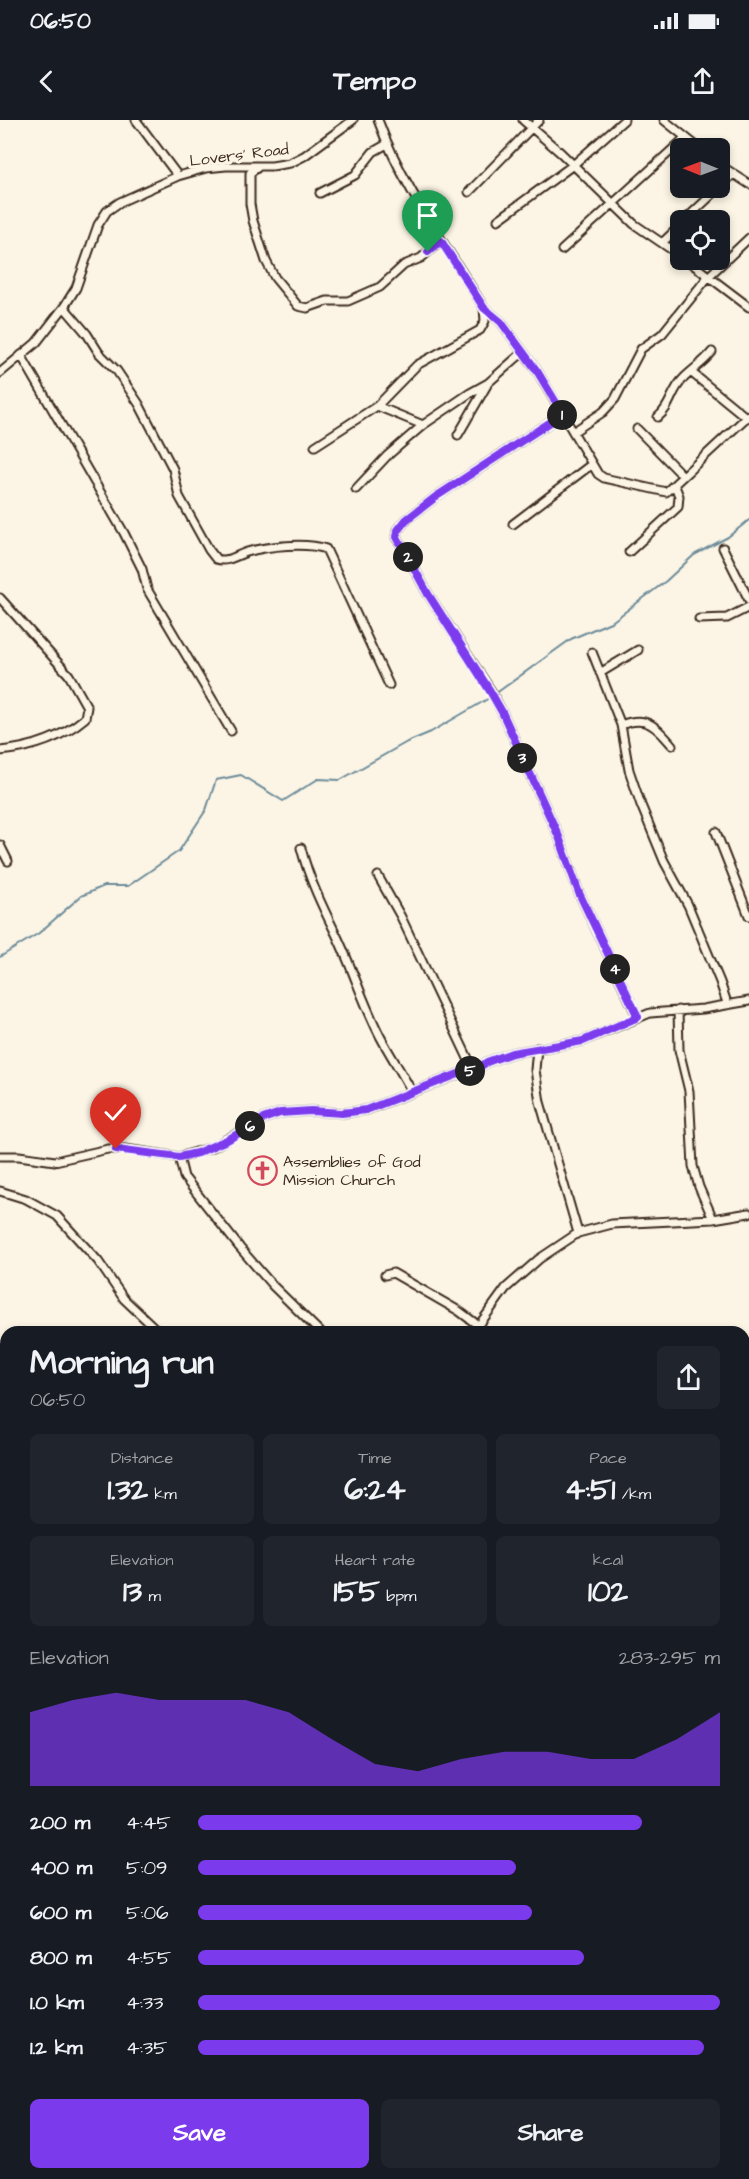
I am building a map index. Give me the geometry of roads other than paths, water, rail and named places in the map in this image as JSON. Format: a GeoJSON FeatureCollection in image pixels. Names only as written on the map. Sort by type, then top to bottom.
{"type":"FeatureCollection","features":[{"type":"Feature","properties":{"kind":"street"},"geometry":{"type":"LineString","coordinates":[[136,120],[178,177]]}},
{"type":"Feature","properties":{"kind":"street","name":"Lovers' Road"},"geometry":{"type":"LineString","coordinates":[[0,373],[36,344],[64,307],[76,288],[98,225],[107,211],[120,202],[178,177],[216,167],[258,167],[297,160],[352,120]]}},
{"type":"Feature","properties":{"kind":"street"},"geometry":{"type":"LineString","coordinates":[[378,120],[387,144],[441,241],[484,308],[501,322],[537,371],[600,476],[666,492],[748,416],[692,373]]}},
{"type":"Feature","properties":{"kind":"street"},"geometry":{"type":"LineString","coordinates":[[523,120],[573,165],[612,205],[634,224],[670,248]]}},
{"type":"Feature","properties":{"kind":"street"},"geometry":{"type":"LineString","coordinates":[[469,192],[539,120]]}},
{"type":"Feature","properties":{"kind":"street"},"geometry":{"type":"LineString","coordinates":[[498,220],[573,165],[624,120]]}},
{"type":"Feature","properties":{"kind":"street"},"geometry":{"type":"LineString","coordinates":[[664,120],[686,138]]}},
{"type":"Feature","properties":{"kind":"street"},"geometry":{"type":"LineString","coordinates":[[320,193],[355,175],[373,152],[387,144]]}},
{"type":"Feature","properties":{"kind":"street"},"geometry":{"type":"LineString","coordinates":[[562,250],[670,152]]}},
{"type":"Feature","properties":{"kind":"street"},"geometry":{"type":"LineString","coordinates":[[258,167],[250,173],[250,204],[253,221],[266,261],[275,278],[298,306],[307,308],[327,301],[348,301],[380,287],[404,265],[421,258],[441,241]]}},
{"type":"Feature","properties":{"kind":"street"},"geometry":{"type":"LineString","coordinates":[[730,172],[749,184]]}},
{"type":"Feature","properties":{"kind":"street"},"geometry":{"type":"LineString","coordinates":[[730,177],[733,174]]}},
{"type":"Feature","properties":{"kind":"street"},"geometry":{"type":"LineString","coordinates":[[696,210],[708,198]]}},
{"type":"Feature","properties":{"kind":"street"},"geometry":{"type":"LineString","coordinates":[[662,243],[670,235]]}},
{"type":"Feature","properties":{"kind":"street"},"geometry":{"type":"LineString","coordinates":[[573,432],[603,412],[615,399],[641,349],[662,334],[708,277],[749,238]]}},
{"type":"Feature","properties":{"kind":"street"},"geometry":{"type":"LineString","coordinates":[[699,270],[749,307]]}},
{"type":"Feature","properties":{"kind":"street"},"geometry":{"type":"LineString","coordinates":[[64,307],[87,334],[99,353],[117,371],[139,404],[173,469],[179,496],[216,560],[225,561],[247,552],[285,546],[326,549],[389,684]]}},
{"type":"Feature","properties":{"kind":"street"},"geometry":{"type":"LineString","coordinates":[[315,446],[377,406],[417,365],[480,330],[485,321],[484,308]]}},
{"type":"Feature","properties":{"kind":"street"},"geometry":{"type":"LineString","coordinates":[[658,417],[667,411],[673,394],[683,378],[692,373],[712,352]]}},
{"type":"Feature","properties":{"kind":"street"},"geometry":{"type":"LineString","coordinates":[[356,489],[387,456],[423,425],[488,383],[522,353]]}},
{"type":"Feature","properties":{"kind":"street"},"geometry":{"type":"LineString","coordinates":[[21,355],[124,533],[142,569],[147,589],[231,731]]}},
{"type":"Feature","properties":{"kind":"street"},"geometry":{"type":"LineString","coordinates":[[458,435],[488,383]]}},
{"type":"Feature","properties":{"kind":"street"},"geometry":{"type":"LineString","coordinates":[[377,406],[423,425]]}},
{"type":"Feature","properties":{"kind":"street"},"geometry":{"type":"LineString","coordinates":[[563,414],[437,496],[406,520],[398,530],[397,537],[428,594],[502,712],[559,837],[579,893],[638,1017]]}},
{"type":"Feature","properties":{"kind":"street"},"geometry":{"type":"LineString","coordinates":[[637,429],[683,476]]}},
{"type":"Feature","properties":{"kind":"street"},"geometry":{"type":"LineString","coordinates":[[513,524],[592,464]]}},
{"type":"Feature","properties":{"kind":"street"},"geometry":{"type":"LineString","coordinates":[[629,552],[678,507],[679,496],[675,486]]}},
{"type":"Feature","properties":{"kind":"street"},"geometry":{"type":"LineString","coordinates":[[723,548],[749,600]]}},
{"type":"Feature","properties":{"kind":"street"},"geometry":{"type":"LineString","coordinates":[[0,598],[69,675],[87,707],[85,718],[56,737],[29,747],[0,752]]}},
{"type":"Feature","properties":{"kind":"street"},"geometry":{"type":"LineString","coordinates":[[699,619],[727,618],[749,607]]}},
{"type":"Feature","properties":{"kind":"street"},"geometry":{"type":"LineString","coordinates":[[600,673],[638,650]]}},
{"type":"Feature","properties":{"kind":"street"},"geometry":{"type":"LineString","coordinates":[[592,652],[621,725],[629,771],[641,805],[664,861],[688,905],[727,1003]]}},
{"type":"Feature","properties":{"kind":"street"},"geometry":{"type":"LineString","coordinates":[[621,725],[633,720],[657,727],[672,745]]}},
{"type":"Feature","properties":{"kind":"street"},"geometry":{"type":"LineString","coordinates":[[716,832],[749,916]]}},
{"type":"Feature","properties":{"kind":"street"},"geometry":{"type":"LineString","coordinates":[[0,845],[8,861]]}},
{"type":"Feature","properties":{"kind":"street"},"geometry":{"type":"LineString","coordinates":[[301,848],[321,906],[380,1035],[412,1092]]}},
{"type":"Feature","properties":{"kind":"street"},"geometry":{"type":"LineString","coordinates":[[378,876],[401,917],[474,1071]]}},
{"type":"Feature","properties":{"kind":"street"},"geometry":{"type":"LineString","coordinates":[[0,1156],[55,1161],[108,1149],[125,1149],[179,1157],[213,1147],[263,1119],[280,1113],[356,1112],[461,1073],[474,1071],[504,1055],[583,1041],[650,1013],[703,1009],[749,1000]]}},
{"type":"Feature","properties":{"kind":"street"},"geometry":{"type":"LineString","coordinates":[[678,1010],[679,1050],[689,1090],[693,1166],[699,1187],[713,1219]]}},
{"type":"Feature","properties":{"kind":"street"},"geometry":{"type":"LineString","coordinates":[[537,1048],[535,1070],[540,1102],[578,1233]]}},
{"type":"Feature","properties":{"kind":"street"},"geometry":{"type":"LineString","coordinates":[[179,1157],[184,1177],[240,1248],[272,1285],[314,1326]]}},
{"type":"Feature","properties":{"kind":"street"},"geometry":{"type":"LineString","coordinates":[[0,1191],[26,1198],[57,1216],[104,1268],[124,1299],[153,1326]]}},
{"type":"Feature","properties":{"kind":"street"},"geometry":{"type":"LineString","coordinates":[[478,1326],[506,1288],[539,1259],[578,1233],[612,1224],[713,1219],[749,1213]]}},
{"type":"Feature","properties":{"kind":"street"},"geometry":{"type":"LineString","coordinates":[[385,1275],[389,1273],[398,1276],[459,1311],[473,1326]]}},
{"type":"Feature","properties":{"kind":"waterway"},"geometry":{"type":"LineString","coordinates":[[495,694],[571,639],[613,621],[666,581],[694,555],[728,537],[749,520]]}},
{"type":"Feature","properties":{"kind":"waterway"},"geometry":{"type":"LineString","coordinates":[[0,957],[39,933],[81,896],[104,886],[128,886],[179,851],[206,810],[216,780],[241,775],[283,801],[318,779],[340,780],[491,697]]}},
{"type":"Feature","properties":{"kind":"place","name":"Assemblies of God Mission Church"},"geometry":{"type":"Point","coordinates":[262,1170]}}]}
